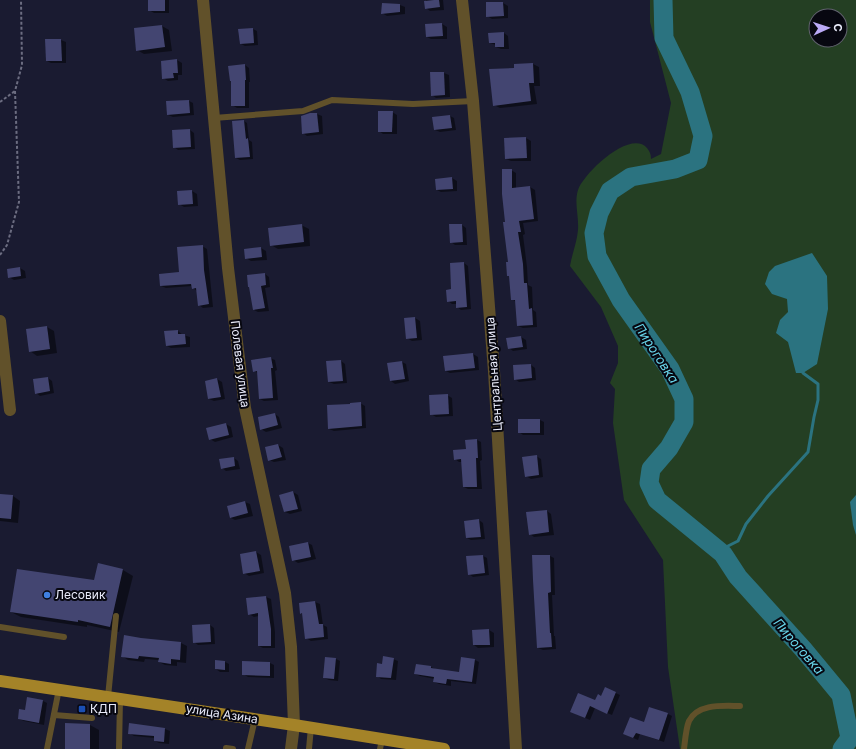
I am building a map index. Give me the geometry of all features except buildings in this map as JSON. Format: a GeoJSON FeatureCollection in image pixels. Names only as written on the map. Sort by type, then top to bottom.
{"type":"FeatureCollection","features":[{"type":"Feature","properties":{"kind":"main road","name":"улица Азина"},"geometry":{"type":"LineString","coordinates":[[0,681],[294,724],[381,744],[444,749]]}},
{"type":"Feature","properties":{"kind":"street","name":"Полевая улица"},"geometry":{"type":"LineString","coordinates":[[203,0],[228,268],[245,408],[285,593],[291,647],[294,724],[291,749]]}},
{"type":"Feature","properties":{"kind":"street","name":"Центральная улица"},"geometry":{"type":"LineString","coordinates":[[462,0],[473,101],[494,372],[516,749]]}},
{"type":"Feature","properties":{"kind":"street"},"geometry":{"type":"LineString","coordinates":[[0,321],[10,410]]}},
{"type":"Feature","properties":{"kind":"lane"},"geometry":{"type":"LineString","coordinates":[[214,118],[303,111],[332,100],[413,104],[473,101]]}},
{"type":"Feature","properties":{"kind":"lane"},"geometry":{"type":"LineString","coordinates":[[116,616],[114,698],[119,749]]}},
{"type":"Feature","properties":{"kind":"lane"},"geometry":{"type":"LineString","coordinates":[[0,627],[64,637]]}},
{"type":"Feature","properties":{"kind":"lane"},"geometry":{"type":"LineString","coordinates":[[47,749],[59,690]]}},
{"type":"Feature","properties":{"kind":"lane"},"geometry":{"type":"LineString","coordinates":[[684,749],[689,721],[698,711],[710,707],[740,706]]}},
{"type":"Feature","properties":{"kind":"lane"},"geometry":{"type":"LineString","coordinates":[[54,715],[92,718]]}},
{"type":"Feature","properties":{"kind":"lane"},"geometry":{"type":"LineString","coordinates":[[248,749],[255,719]]}},
{"type":"Feature","properties":{"kind":"lane"},"geometry":{"type":"LineString","coordinates":[[309,749],[311,727]]}},
{"type":"Feature","properties":{"kind":"lane"},"geometry":{"type":"LineString","coordinates":[[226,749],[233,749]]}},
{"type":"Feature","properties":{"kind":"path"},"geometry":{"type":"LineString","coordinates":[[0,255],[7,245],[19,202],[15,91],[22,64],[21,0]]}},
{"type":"Feature","properties":{"kind":"path"},"geometry":{"type":"LineString","coordinates":[[0,102],[15,91]]}},
{"type":"Feature","properties":{"kind":"shaded area"},"geometry":{"type":"Polygon","coordinates":[[[650,0],[856,0],[856,749],[680,749],[668,667],[663,560],[624,500],[613,423],[615,389],[610,383],[618,363],[618,346],[601,307],[570,266],[578,230],[577,195],[582,183],[598,164],[619,148],[630,144],[639,144],[647,148],[651,159],[661,154],[671,103],[650,22],[650,0]]]}},
{"type":"Feature","properties":{"kind":"shaded area"},"geometry":{"type":"Polygon","coordinates":[[[812,253],[827,276],[828,309],[817,364],[803,373],[796,373],[788,342],[776,333],[780,320],[788,312],[787,299],[772,294],[765,284],[769,272],[775,266],[812,253]]]}},
{"type":"Feature","properties":{"kind":"shaded area"},"geometry":{"type":"Polygon","coordinates":[[[856,495],[856,535],[850,502],[856,495]]]}},
{"type":"Feature","properties":{"kind":"waterway","name":"Пироговка"},"geometry":{"type":"LineString","coordinates":[[663,0],[664,38],[690,92],[703,136],[698,160],[675,169],[631,177],[610,191],[599,213],[594,233],[597,256],[621,300],[670,369],[684,399],[684,422],[669,448],[651,469],[649,483],[657,500],[723,554],[738,577],[803,649],[841,695],[850,738],[842,749]]}},
{"type":"Feature","properties":{"kind":"waterway"},"geometry":{"type":"LineString","coordinates":[[723,554],[726,547],[738,541],[746,524],[768,496],[808,452],[818,400],[818,384],[803,373]]}},
{"type":"Feature","properties":{"kind":"place","name":"Лесовик"},"geometry":{"type":"Point","coordinates":[47,595]}},
{"type":"Feature","properties":{"kind":"place","name":"КДП"},"geometry":{"type":"Point","coordinates":[82,709]}}]}
